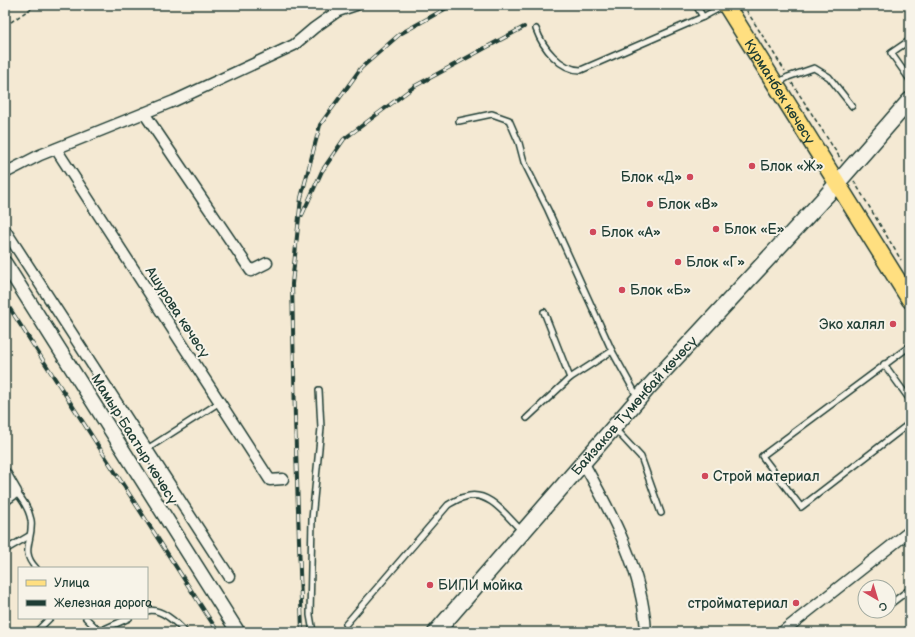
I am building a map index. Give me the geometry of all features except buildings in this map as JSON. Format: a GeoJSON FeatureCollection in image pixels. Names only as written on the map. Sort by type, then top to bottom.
{"type":"FeatureCollection","features":[{"type":"Feature","properties":{"kind":"main road","name":"Курманбек көчөсү"},"geometry":{"type":"LineString","coordinates":[[726,5],[782,81],[838,183],[910,300]]}},
{"type":"Feature","properties":{"kind":"main road","name":"Байзаков Түмөнбай көчөсү"},"geometry":{"type":"LineString","coordinates":[[436,632],[638,399],[838,183],[910,100]]}},
{"type":"Feature","properties":{"kind":"street"},"geometry":{"type":"LineString","coordinates":[[5,173],[56,149],[174,101],[294,45],[314,28],[338,11],[356,5]]}},
{"type":"Feature","properties":{"kind":"street"},"geometry":{"type":"LineString","coordinates":[[144,114],[251,271],[267,263]]}},
{"type":"Feature","properties":{"kind":"street","name":"Ашурова көчөсү"},"geometry":{"type":"LineString","coordinates":[[56,149],[270,480],[283,480]]}},
{"type":"Feature","properties":{"kind":"street"},"geometry":{"type":"LineString","coordinates":[[5,230],[229,576]]}},
{"type":"Feature","properties":{"kind":"street","name":"Мамыр Баатыр көчөсү"},"geometry":{"type":"LineString","coordinates":[[5,263],[238,632]]}},
{"type":"Feature","properties":{"kind":"street"},"geometry":{"type":"LineString","coordinates":[[583,462],[610,511],[636,575],[643,629]]}},
{"type":"Feature","properties":{"kind":"street"},"geometry":{"type":"LineString","coordinates":[[5,473],[16,492],[5,500]]}},
{"type":"Feature","properties":{"kind":"street"},"geometry":{"type":"LineString","coordinates":[[782,632],[910,531]]}},
{"type":"Feature","properties":{"kind":"lane"},"geometry":{"type":"LineString","coordinates":[[696,5],[703,17]]}},
{"type":"Feature","properties":{"kind":"lane"},"geometry":{"type":"LineString","coordinates":[[536,29],[539,38],[561,65],[574,70],[581,70],[703,17],[726,5]]}},
{"type":"Feature","properties":{"kind":"lane"},"geometry":{"type":"LineString","coordinates":[[910,40],[891,53],[910,80]]}},
{"type":"Feature","properties":{"kind":"lane"},"geometry":{"type":"LineString","coordinates":[[782,81],[814,68],[829,77],[852,106]]}},
{"type":"Feature","properties":{"kind":"lane"},"geometry":{"type":"LineString","coordinates":[[459,121],[492,114],[509,120],[519,143],[524,162],[548,210],[612,351],[638,399]]}},
{"type":"Feature","properties":{"kind":"lane"},"geometry":{"type":"LineString","coordinates":[[544,312],[570,378]]}},
{"type":"Feature","properties":{"kind":"lane"},"geometry":{"type":"LineString","coordinates":[[910,346],[762,456],[801,507],[910,423]]}},
{"type":"Feature","properties":{"kind":"lane"},"geometry":{"type":"LineString","coordinates":[[527,418],[570,378],[612,351]]}},
{"type":"Feature","properties":{"kind":"lane"},"geometry":{"type":"LineString","coordinates":[[884,364],[910,400]]}},
{"type":"Feature","properties":{"kind":"lane"},"geometry":{"type":"LineString","coordinates":[[313,632],[310,615],[311,527],[321,428],[319,390]]}},
{"type":"Feature","properties":{"kind":"lane"},"geometry":{"type":"LineString","coordinates":[[147,449],[220,402]]}},
{"type":"Feature","properties":{"kind":"lane"},"geometry":{"type":"LineString","coordinates":[[614,427],[641,457],[661,513]]}},
{"type":"Feature","properties":{"kind":"lane"},"geometry":{"type":"LineString","coordinates":[[16,492],[27,509],[31,521],[27,555],[30,562],[35,567]]}},
{"type":"Feature","properties":{"kind":"lane"},"geometry":{"type":"LineString","coordinates":[[346,624],[448,505],[466,496],[478,496],[490,500],[523,532]]}},
{"type":"Feature","properties":{"kind":"lane"},"geometry":{"type":"LineString","coordinates":[[5,550],[29,536]]}},
{"type":"Feature","properties":{"kind":"lane"},"geometry":{"type":"LineString","coordinates":[[897,599],[910,589]]}},
{"type":"Feature","properties":{"kind":"lane"},"geometry":{"type":"LineString","coordinates":[[148,611],[158,612],[178,625],[185,632]]}},
{"type":"Feature","properties":{"kind":"lane"},"geometry":{"type":"LineString","coordinates":[[36,632],[49,619]]}},
{"type":"Feature","properties":{"kind":"lane"},"geometry":{"type":"LineString","coordinates":[[87,619],[98,632],[127,619]]}},
{"type":"Feature","properties":{"kind":"path"},"geometry":{"type":"LineString","coordinates":[[5,26],[36,5]]}},
{"type":"Feature","properties":{"kind":"path"},"geometry":{"type":"LineString","coordinates":[[743,5],[782,81],[848,172],[902,263]]}},
{"type":"Feature","properties":{"kind":"railway"},"geometry":{"type":"LineString","coordinates":[[302,632],[292,284],[301,198],[320,125],[361,68],[400,34],[452,5]]}},
{"type":"Feature","properties":{"kind":"railway"},"geometry":{"type":"LineString","coordinates":[[302,215],[322,171],[344,139],[415,86],[524,27]]}},
{"type":"Feature","properties":{"kind":"railway"},"geometry":{"type":"LineString","coordinates":[[5,301],[218,632]]}},
{"type":"Feature","properties":{"kind":"place","name":"Блок «Ж»"},"geometry":{"type":"Point","coordinates":[752,166]}},
{"type":"Feature","properties":{"kind":"place","name":"Блок «Д»"},"geometry":{"type":"Point","coordinates":[690,177]}},
{"type":"Feature","properties":{"kind":"place","name":"Блок «В»"},"geometry":{"type":"Point","coordinates":[650,204]}},
{"type":"Feature","properties":{"kind":"place","name":"Блок «Е»"},"geometry":{"type":"Point","coordinates":[716,229]}},
{"type":"Feature","properties":{"kind":"place","name":"Блок «А»"},"geometry":{"type":"Point","coordinates":[593,232]}},
{"type":"Feature","properties":{"kind":"place","name":"Блок «Г»"},"geometry":{"type":"Point","coordinates":[678,262]}},
{"type":"Feature","properties":{"kind":"place","name":"Блок «Б»"},"geometry":{"type":"Point","coordinates":[622,290]}},
{"type":"Feature","properties":{"kind":"place","name":"Эко халял"},"geometry":{"type":"Point","coordinates":[893,324]}},
{"type":"Feature","properties":{"kind":"place","name":"Строй материал"},"geometry":{"type":"Point","coordinates":[705,476]}},
{"type":"Feature","properties":{"kind":"place","name":"БИПИ мойка"},"geometry":{"type":"Point","coordinates":[430,585]}},
{"type":"Feature","properties":{"kind":"place","name":"стройматериал"},"geometry":{"type":"Point","coordinates":[796,603]}}]}
